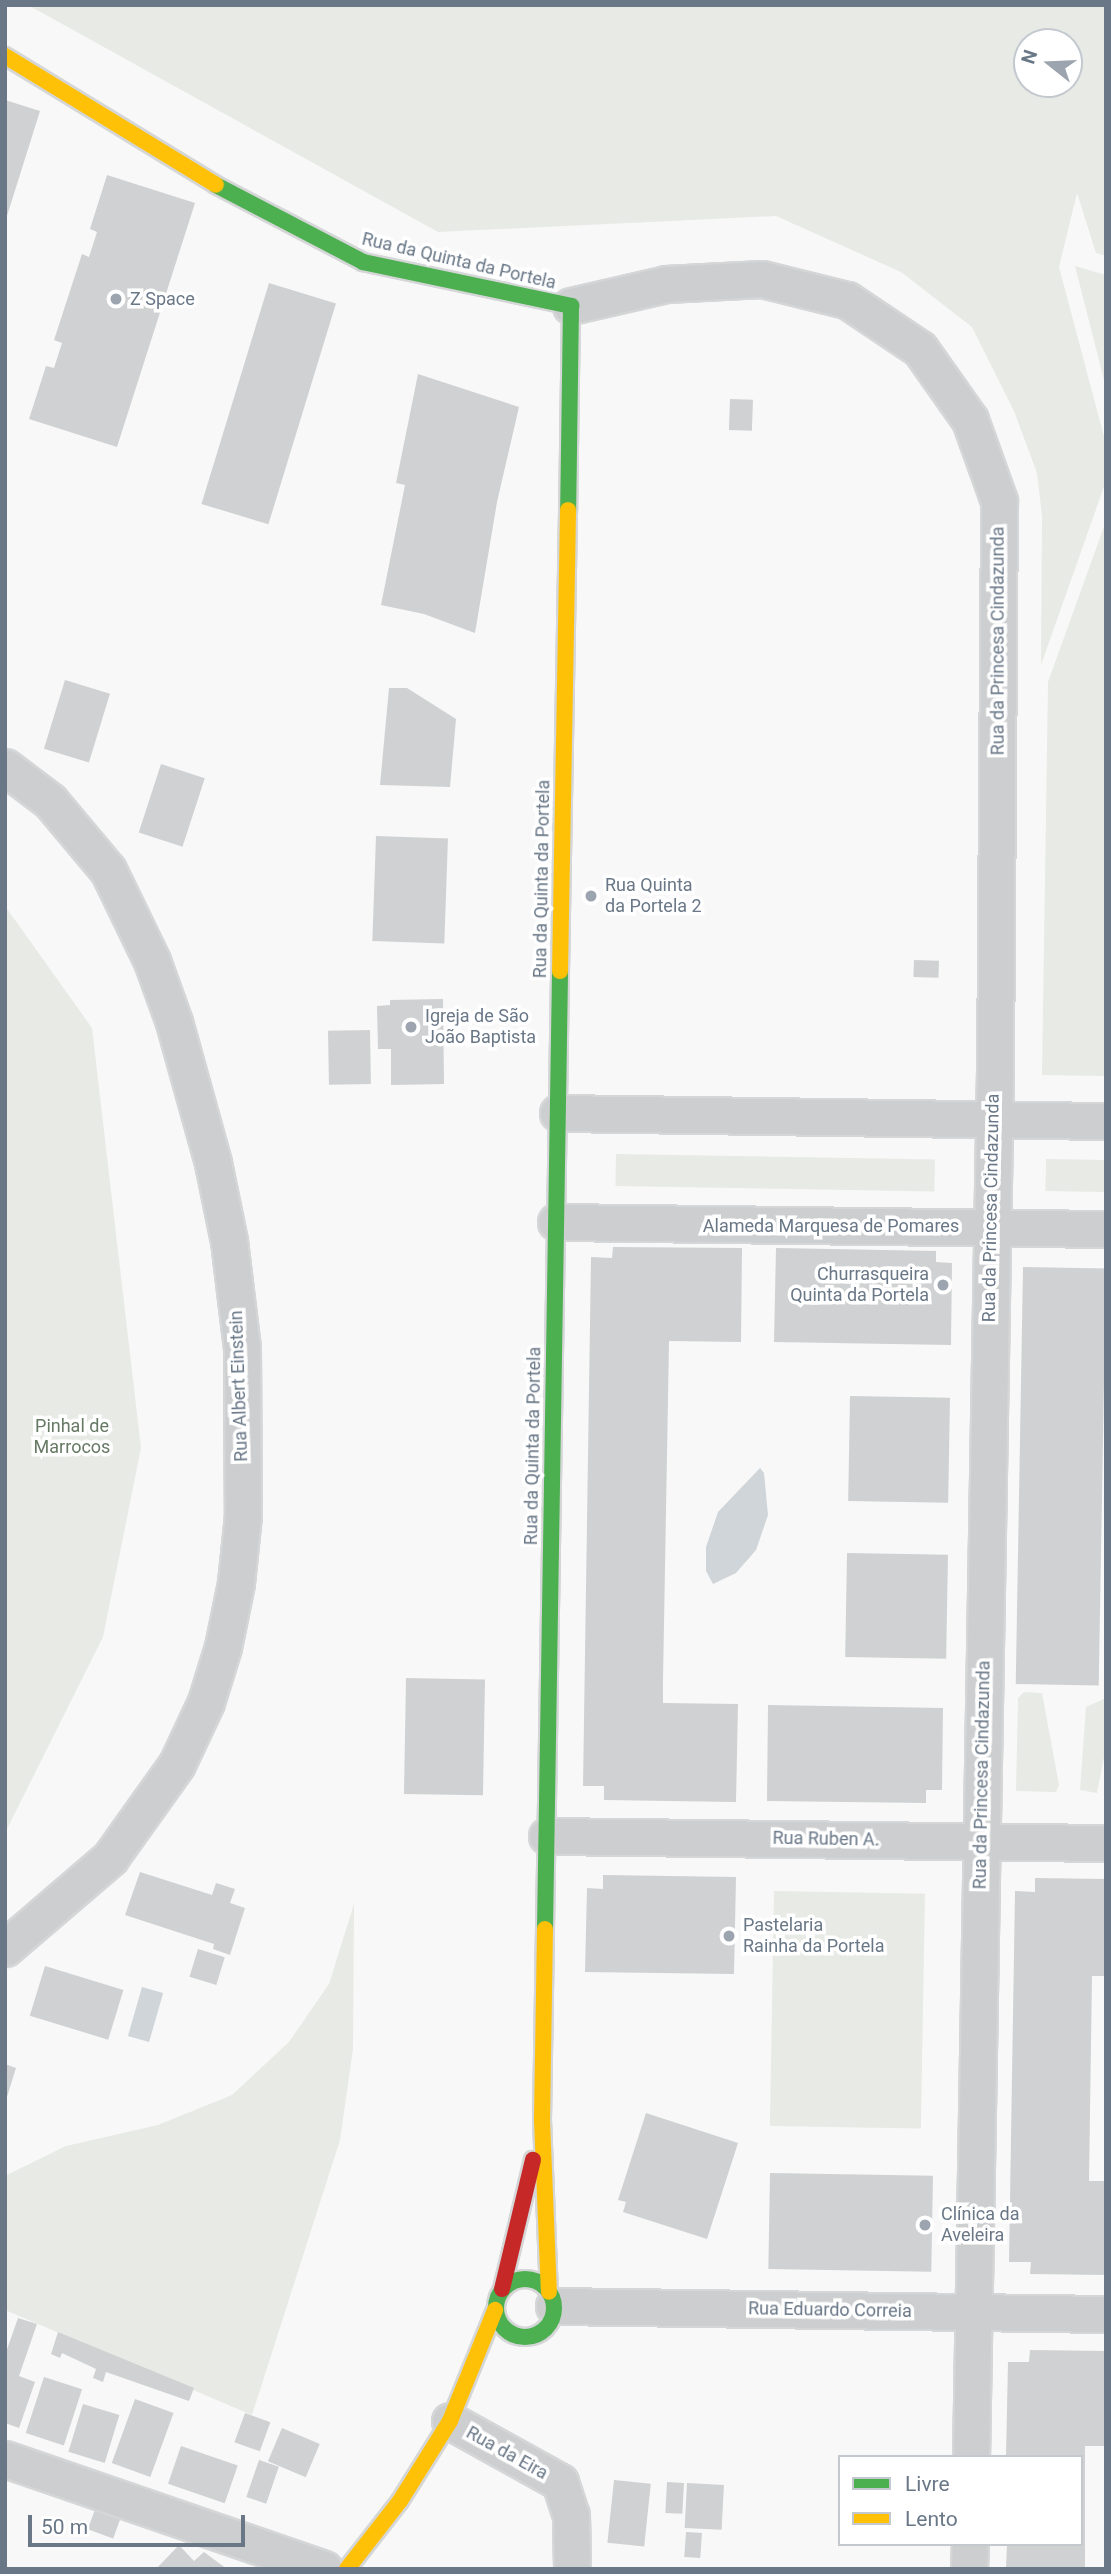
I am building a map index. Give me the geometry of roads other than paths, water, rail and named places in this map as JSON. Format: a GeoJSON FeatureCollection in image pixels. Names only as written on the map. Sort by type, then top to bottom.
{"type":"FeatureCollection","features":[{"type":"Feature","properties":{"kind":"street","name":"Rua da Quinta da Portela"},"geometry":{"type":"LineString","coordinates":[[5,56],[243,201],[363,262],[570,306],[542,2120],[551,2299]]}},
{"type":"Feature","properties":{"kind":"street","name":"Rua da Princesa Cindazunda"},"geometry":{"type":"LineString","coordinates":[[570,306],[666,284],[762,279],[847,300],[920,349],[970,420],[999,501],[971,2455]]}},
{"type":"Feature","properties":{"kind":"street","name":"Rua Albert Einstein"},"geometry":{"type":"LineString","coordinates":[[5,767],[50,801],[108,870],[152,961],[174,1022],[213,1163],[229,1241],[242,1349],[243,1515],[236,1583],[223,1647],[206,1702],[177,1764],[110,1858],[5,1948]]}},
{"type":"Feature","properties":{"kind":"street"},"geometry":{"type":"LineString","coordinates":[[558,1113],[1106,1121]]}},
{"type":"Feature","properties":{"kind":"street","name":"Alameda Marquesa de Pomares"},"geometry":{"type":"LineString","coordinates":[[556,1222],[1106,1229]]}},
{"type":"Feature","properties":{"kind":"street","name":"Rua Ruben A."},"geometry":{"type":"LineString","coordinates":[[547,1836],[1106,1843]]}},
{"type":"Feature","properties":{"kind":"street","name":"Rua da Quinta da Portela"},"geometry":{"type":"LineString","coordinates":[[502,2289],[542,2120]]}},
{"type":"Feature","properties":{"kind":"street"},"geometry":{"type":"LineString","coordinates":[[348,2569],[400,2501],[455,2412],[502,2289],[527,2279],[551,2299],[550,2324],[527,2338],[507,2357]]}},
{"type":"Feature","properties":{"kind":"street","name":"Rua Eduardo Correia"},"geometry":{"type":"LineString","coordinates":[[551,2299],[1106,2314]]}},
{"type":"Feature","properties":{"kind":"street"},"geometry":{"type":"LineString","coordinates":[[495,2310],[509,2333],[527,2338]]}},
{"type":"Feature","properties":{"kind":"street"},"geometry":{"type":"LineString","coordinates":[[455,2412],[488,2376]]}},
{"type":"Feature","properties":{"kind":"street","name":"Rua da Eira"},"geometry":{"type":"LineString","coordinates":[[455,2412],[560,2482],[571,2515],[572,2569]]}},
{"type":"Feature","properties":{"kind":"street"},"geometry":{"type":"LineString","coordinates":[[5,2459],[324,2569]]}},
{"type":"Feature","properties":{"kind":"street"},"geometry":{"type":"LineString","coordinates":[[969,2569],[970,2546]]}},
{"type":"Feature","properties":{"kind":"place","name":"Z Space"},"geometry":{"type":"Point","coordinates":[116,299]}},
{"type":"Feature","properties":{"kind":"place","name":"Rua Quinta da Portela 2"},"geometry":{"type":"Point","coordinates":[591,896]}},
{"type":"Feature","properties":{"kind":"place","name":"Igreja de São João Baptista"},"geometry":{"type":"Point","coordinates":[411,1027]}},
{"type":"Feature","properties":{"kind":"place","name":"Churrasqueira Quinta da Portela"},"geometry":{"type":"Point","coordinates":[943,1285]}},
{"type":"Feature","properties":{"kind":"place","name":"Pastelaria Rainha da Portela"},"geometry":{"type":"Point","coordinates":[729,1936]}},
{"type":"Feature","properties":{"kind":"place","name":"Clínica da Aveleira"},"geometry":{"type":"Point","coordinates":[925,2225]}},
{"type":"Feature","properties":{"kind":"park label","name":"Pinhal de Marrocos"},"geometry":{"type":"Point","coordinates":[72,1437]}}]}
